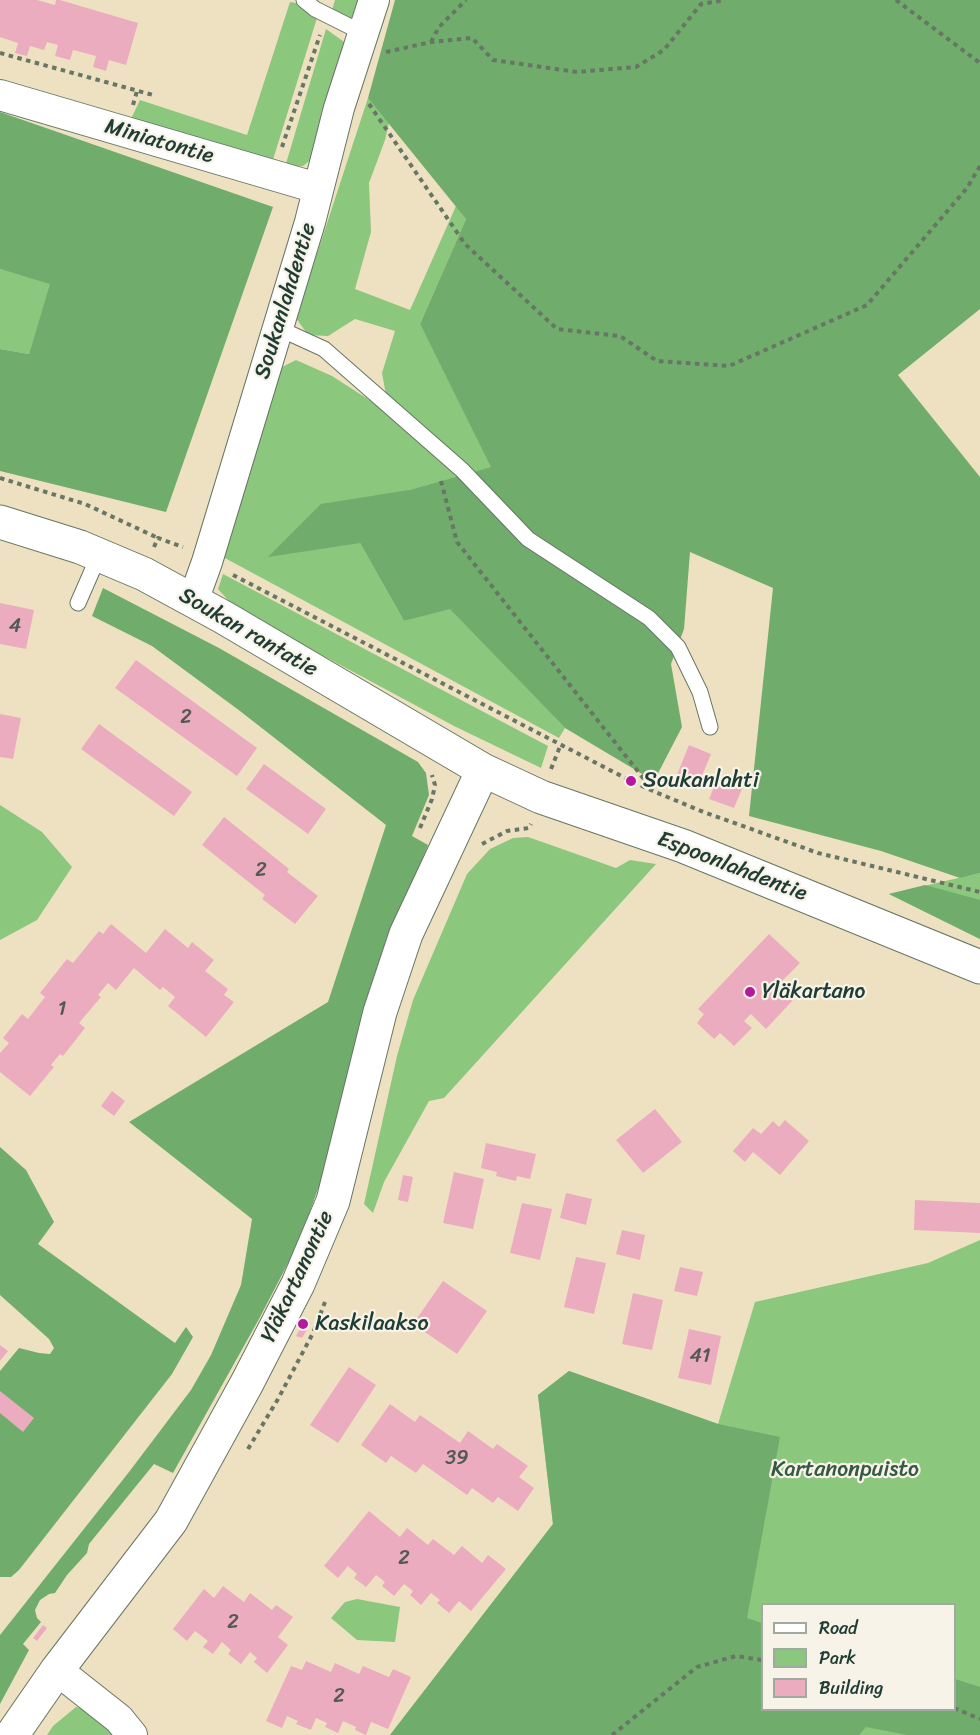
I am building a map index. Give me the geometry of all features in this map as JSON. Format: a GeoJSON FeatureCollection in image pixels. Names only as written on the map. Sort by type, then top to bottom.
{"type":"FeatureCollection","features":[{"type":"Feature","properties":{"kind":"street","name":"Soukanlahdentie"},"geometry":{"type":"LineString","coordinates":[[193,601],[207,562],[310,222],[317,188],[374,0]]}},
{"type":"Feature","properties":{"kind":"street","name":"Miniatontie"},"geometry":{"type":"LineString","coordinates":[[0,95],[317,188]]}},
{"type":"Feature","properties":{"kind":"street","name":"Soukan rantatie"},"geometry":{"type":"LineString","coordinates":[[0,522],[80,547],[144,574],[483,770]]}},
{"type":"Feature","properties":{"kind":"street","name":"Yläkartanontie"},"geometry":{"type":"LineString","coordinates":[[12,1735],[57,1670],[171,1521],[247,1383],[298,1284],[333,1202],[380,1012],[406,934],[483,770]]}},
{"type":"Feature","properties":{"kind":"street","name":"Espoonlahdentie"},"geometry":{"type":"LineString","coordinates":[[483,770],[541,797],[684,846],[980,966]]}},
{"type":"Feature","properties":{"kind":"street"},"geometry":{"type":"LineString","coordinates":[[57,1670],[119,1719],[132,1735]]}},
{"type":"Feature","properties":{"kind":"lane"},"geometry":{"type":"LineString","coordinates":[[304,0],[326,15],[357,52]]}},
{"type":"Feature","properties":{"kind":"lane"},"geometry":{"type":"LineString","coordinates":[[278,328],[324,349],[462,470],[528,539],[649,618],[678,647],[700,692],[710,727]]}},
{"type":"Feature","properties":{"kind":"lane"},"geometry":{"type":"LineString","coordinates":[[78,603],[99,555]]}},
{"type":"Feature","properties":{"kind":"path"},"geometry":{"type":"LineString","coordinates":[[431,42],[439,27],[466,0]]}},
{"type":"Feature","properties":{"kind":"path"},"geometry":{"type":"LineString","coordinates":[[725,0],[701,4],[664,50],[636,67],[577,72],[493,60],[472,38],[431,42],[388,52],[357,52],[465,244],[557,329],[620,336],[657,361],[729,366],[867,305],[967,188],[980,166]]}},
{"type":"Feature","properties":{"kind":"path"},"geometry":{"type":"LineString","coordinates":[[896,0],[980,63]]}},
{"type":"Feature","properties":{"kind":"path"},"geometry":{"type":"LineString","coordinates":[[272,175],[326,15]]}},
{"type":"Feature","properties":{"kind":"path"},"geometry":{"type":"LineString","coordinates":[[0,53],[153,95]]}},
{"type":"Feature","properties":{"kind":"path"},"geometry":{"type":"LineString","coordinates":[[431,442],[457,542],[653,791]]}},
{"type":"Feature","properties":{"kind":"path"},"geometry":{"type":"LineString","coordinates":[[0,478],[85,504],[158,538],[188,549],[207,562],[653,791],[701,811],[818,853],[980,892]]}},
{"type":"Feature","properties":{"kind":"path"},"geometry":{"type":"LineString","coordinates":[[144,574],[158,538]]}},
{"type":"Feature","properties":{"kind":"path"},"geometry":{"type":"LineString","coordinates":[[430,770],[435,785],[418,830],[446,846]]}},
{"type":"Feature","properties":{"kind":"path"},"geometry":{"type":"LineString","coordinates":[[612,1735],[697,1667],[736,1656],[761,1660]]}},
{"type":"Feature","properties":{"kind":"path"},"geometry":{"type":"LineString","coordinates":[[956,1709],[980,1719]]}},
{"type":"Feature","properties":{"kind":"green space"},"geometry":{"type":"Polygon","coordinates":[[[335,0],[361,0],[355,22],[332,10],[335,0]]]}},
{"type":"Feature","properties":{"kind":"green space"},"geometry":{"type":"Polygon","coordinates":[[[395,0],[980,0],[980,309],[898,375],[980,477],[980,873],[960,878],[881,851],[749,816],[773,588],[690,552],[684,629],[671,664],[682,727],[654,781],[565,728],[450,609],[404,621],[360,543],[268,557],[321,504],[409,490],[491,467],[420,324],[466,219],[368,98],[395,0]]]}},
{"type":"Feature","properties":{"kind":"green space"},"geometry":{"type":"Polygon","coordinates":[[[290,2],[296,3],[317,18],[271,166],[130,121],[140,100],[247,135],[290,2]]]}},
{"type":"Feature","properties":{"kind":"green space"},"geometry":{"type":"Polygon","coordinates":[[[326,29],[347,44],[316,156],[303,166],[285,167],[326,29]]]}},
{"type":"Feature","properties":{"kind":"green space"},"geometry":{"type":"Polygon","coordinates":[[[368,98],[389,123],[369,183],[371,232],[355,289],[410,310],[456,206],[466,219],[420,324],[492,467],[474,472],[386,395],[382,373],[395,331],[355,319],[328,336],[308,335],[296,318],[368,98]]]}},
{"type":"Feature","properties":{"kind":"green space"},"geometry":{"type":"Polygon","coordinates":[[[0,112],[273,207],[166,512],[0,471],[0,349],[29,354],[50,284],[0,269],[0,112]]]}},
{"type":"Feature","properties":{"kind":"green space"},"geometry":{"type":"Polygon","coordinates":[[[0,269],[51,283],[29,354],[0,349],[0,269]]]}},
{"type":"Feature","properties":{"kind":"green space"},"geometry":{"type":"Polygon","coordinates":[[[296,360],[332,376],[388,412],[460,476],[409,490],[360,543],[404,621],[450,608],[565,728],[559,738],[223,557],[278,369],[296,360]]]}},
{"type":"Feature","properties":{"kind":"green space"},"geometry":{"type":"Polygon","coordinates":[[[223,574],[548,746],[541,768],[454,726],[236,609],[218,589],[223,574]]]}},
{"type":"Feature","properties":{"kind":"green space"},"geometry":{"type":"Polygon","coordinates":[[[103,588],[219,648],[418,762],[426,773],[429,795],[412,836],[428,845],[377,971],[338,1133],[299,1242],[173,1473],[154,1464],[89,1544],[87,1553],[67,1575],[55,1593],[40,1600],[35,1610],[41,1622],[23,1644],[29,1650],[0,1704],[0,1635],[191,1390],[211,1355],[241,1285],[252,1219],[129,1122],[328,1002],[386,825],[240,711],[152,646],[92,616],[103,588]]]}},
{"type":"Feature","properties":{"kind":"green space"},"geometry":{"type":"Polygon","coordinates":[[[0,805],[42,832],[72,867],[37,920],[0,940],[0,805]]]}},
{"type":"Feature","properties":{"kind":"green space"},"geometry":{"type":"Polygon","coordinates":[[[528,837],[616,868],[630,860],[656,864],[444,1098],[429,1101],[384,1182],[373,1213],[364,1204],[397,1056],[413,1000],[467,874],[490,849],[513,838],[528,837]]]}},
{"type":"Feature","properties":{"kind":"green space"},"geometry":{"type":"Polygon","coordinates":[[[980,873],[980,939],[889,894],[980,873]]]}},
{"type":"Feature","properties":{"kind":"green space"},"geometry":{"type":"Polygon","coordinates":[[[925,885],[980,900],[980,939],[889,894],[925,885]]]}},
{"type":"Feature","properties":{"kind":"green space"},"geometry":{"type":"Polygon","coordinates":[[[0,1147],[26,1170],[54,1222],[38,1244],[175,1343],[186,1327],[193,1337],[172,1374],[19,1570],[11,1577],[0,1577],[0,1371],[19,1348],[50,1354],[54,1348],[49,1339],[0,1295],[0,1147]]]}},
{"type":"Feature","properties":{"kind":"green space","name":"Kartanonpuisto"},"geometry":{"type":"Polygon","coordinates":[[[980,1240],[980,1735],[390,1735],[553,1524],[538,1395],[569,1371],[718,1424],[755,1302],[928,1263],[980,1240]]]}},
{"type":"Feature","properties":{"kind":"green space"},"geometry":{"type":"Polygon","coordinates":[[[569,1371],[718,1424],[780,1437],[747,1618],[761,1623],[761,1711],[956,1711],[956,1679],[980,1687],[980,1735],[907,1735],[866,1727],[859,1735],[390,1735],[553,1524],[538,1395],[569,1371]]]}},
{"type":"Feature","properties":{"kind":"green space"},"geometry":{"type":"Polygon","coordinates":[[[357,1599],[400,1607],[395,1642],[357,1640],[331,1618],[345,1602],[357,1599]]]}},
{"type":"Feature","properties":{"kind":"green space"},"geometry":{"type":"Polygon","coordinates":[[[76,1707],[92,1710],[114,1735],[47,1735],[53,1726],[76,1707]]]}},
{"type":"Feature","properties":{"kind":"building"},"geometry":{"type":"Polygon","coordinates":[[[0,0],[37,0],[55,5],[56,0],[60,0],[138,23],[126,65],[109,60],[106,71],[93,67],[96,56],[73,50],[70,60],[55,56],[58,45],[47,42],[44,50],[30,46],[27,56],[15,53],[18,43],[0,37],[0,0]]]}},
{"type":"Feature","properties":{"kind":"building"},"geometry":{"type":"Polygon","coordinates":[[[0,603],[34,610],[26,649],[0,644],[0,603]]]}},
{"type":"Feature","properties":{"kind":"building"},"geometry":{"type":"Polygon","coordinates":[[[136,660],[257,748],[237,776],[115,688],[136,660]]]}},
{"type":"Feature","properties":{"kind":"building"},"geometry":{"type":"Polygon","coordinates":[[[0,714],[21,718],[13,759],[0,757],[0,714]]]}},
{"type":"Feature","properties":{"kind":"building"},"geometry":{"type":"Polygon","coordinates":[[[99,724],[192,792],[174,816],[81,749],[99,724]]]}},
{"type":"Feature","properties":{"kind":"building"},"geometry":{"type":"Polygon","coordinates":[[[689,745],[711,754],[696,790],[674,782],[689,745]]]}},
{"type":"Feature","properties":{"kind":"building"},"geometry":{"type":"Polygon","coordinates":[[[264,764],[326,809],[308,834],[246,789],[264,764]]]}},
{"type":"Feature","properties":{"kind":"building"},"geometry":{"type":"Polygon","coordinates":[[[719,775],[744,784],[734,808],[709,799],[719,775]]]}},
{"type":"Feature","properties":{"kind":"building"},"geometry":{"type":"Polygon","coordinates":[[[224,817],[289,869],[287,872],[318,896],[295,924],[262,899],[265,895],[202,845],[224,817]]]}},
{"type":"Feature","properties":{"kind":"building"},"geometry":{"type":"Polygon","coordinates":[[[111,924],[146,953],[165,929],[188,948],[192,942],[214,960],[205,971],[228,989],[224,995],[234,1002],[206,1037],[168,1006],[175,997],[163,987],[160,990],[134,968],[116,990],[108,983],[98,995],[101,997],[79,1023],[85,1028],[63,1056],[60,1054],[51,1065],[54,1067],[30,1096],[0,1072],[0,1053],[9,1043],[3,1038],[22,1014],[28,1019],[45,997],[40,993],[67,959],[73,963],[99,931],[103,934],[111,924]]]}},
{"type":"Feature","properties":{"kind":"building","name":"Yläkartano"},"geometry":{"type":"Polygon","coordinates":[[[769,934],[800,963],[778,985],[793,1000],[766,1029],[751,1014],[744,1021],[752,1028],[734,1046],[720,1033],[714,1039],[697,1023],[704,1014],[698,1009],[769,934]]]}},
{"type":"Feature","properties":{"kind":"building"},"geometry":{"type":"Polygon","coordinates":[[[112,1091],[125,1101],[114,1116],[101,1106],[112,1091]]]}},
{"type":"Feature","properties":{"kind":"building"},"geometry":{"type":"Polygon","coordinates":[[[655,1109],[682,1142],[643,1173],[616,1140],[655,1109]]]}},
{"type":"Feature","properties":{"kind":"building"},"geometry":{"type":"Polygon","coordinates":[[[785,1120],[809,1141],[780,1175],[753,1152],[745,1162],[733,1151],[753,1128],[761,1134],[773,1121],[779,1127],[785,1120]]]}},
{"type":"Feature","properties":{"kind":"building"},"geometry":{"type":"Polygon","coordinates":[[[486,1143],[536,1154],[530,1179],[517,1176],[516,1181],[496,1176],[497,1172],[481,1168],[486,1143]]]}},
{"type":"Feature","properties":{"kind":"building"},"geometry":{"type":"Polygon","coordinates":[[[454,1172],[484,1179],[473,1229],[443,1223],[454,1172]]]}},
{"type":"Feature","properties":{"kind":"building"},"geometry":{"type":"Polygon","coordinates":[[[403,1175],[413,1177],[408,1202],[398,1200],[403,1175]]]}},
{"type":"Feature","properties":{"kind":"building"},"geometry":{"type":"Polygon","coordinates":[[[566,1193],[592,1199],[586,1225],[560,1218],[566,1193]]]}},
{"type":"Feature","properties":{"kind":"building"},"geometry":{"type":"Polygon","coordinates":[[[915,1200],[980,1203],[980,1233],[914,1230],[915,1200]]]}},
{"type":"Feature","properties":{"kind":"building"},"geometry":{"type":"Polygon","coordinates":[[[522,1203],[552,1209],[540,1260],[510,1253],[522,1203]]]}},
{"type":"Feature","properties":{"kind":"building"},"geometry":{"type":"Polygon","coordinates":[[[622,1230],[645,1235],[640,1260],[616,1254],[622,1230]]]}},
{"type":"Feature","properties":{"kind":"building"},"geometry":{"type":"Polygon","coordinates":[[[576,1257],[606,1263],[594,1314],[564,1307],[576,1257]]]}},
{"type":"Feature","properties":{"kind":"building"},"geometry":{"type":"Polygon","coordinates":[[[680,1267],[703,1272],[697,1296],[674,1291],[680,1267]]]}},
{"type":"Feature","properties":{"kind":"building"},"geometry":{"type":"Polygon","coordinates":[[[443,1281],[487,1311],[457,1354],[413,1324],[443,1281]]]}},
{"type":"Feature","properties":{"kind":"building"},"geometry":{"type":"Polygon","coordinates":[[[633,1293],[663,1300],[652,1350],[622,1344],[633,1293]]]}},
{"type":"Feature","properties":{"kind":"building"},"geometry":{"type":"Polygon","coordinates":[[[305,1320],[311,1323],[302,1338],[296,1336],[305,1320]]]}},
{"type":"Feature","properties":{"kind":"building"},"geometry":{"type":"Polygon","coordinates":[[[689,1329],[721,1336],[711,1385],[678,1378],[689,1329]]]}},
{"type":"Feature","properties":{"kind":"building"},"geometry":{"type":"Polygon","coordinates":[[[0,1345],[8,1351],[0,1361],[0,1345]]]}},
{"type":"Feature","properties":{"kind":"building"},"geometry":{"type":"Polygon","coordinates":[[[349,1367],[376,1385],[338,1443],[310,1425],[349,1367]]]}},
{"type":"Feature","properties":{"kind":"building"},"geometry":{"type":"Polygon","coordinates":[[[0,1391],[34,1418],[23,1432],[0,1413],[0,1391]]]}},
{"type":"Feature","properties":{"kind":"building"},"geometry":{"type":"Polygon","coordinates":[[[390,1404],[415,1422],[420,1415],[460,1443],[468,1431],[493,1449],[497,1444],[528,1466],[519,1477],[534,1488],[518,1511],[498,1497],[493,1503],[472,1488],[467,1495],[423,1464],[416,1473],[391,1456],[386,1463],[361,1445],[390,1404]]]}},
{"type":"Feature","properties":{"kind":"building"},"geometry":{"type":"Polygon","coordinates":[[[369,1511],[400,1537],[407,1528],[428,1545],[433,1539],[454,1555],[462,1546],[482,1563],[488,1555],[506,1569],[471,1611],[459,1601],[449,1613],[437,1603],[440,1600],[431,1593],[421,1605],[410,1595],[413,1591],[404,1584],[394,1596],[382,1586],[385,1582],[376,1575],[366,1587],[354,1578],[357,1574],[348,1566],[338,1578],[324,1566],[369,1511]]]}},
{"type":"Feature","properties":{"kind":"building"},"geometry":{"type":"Polygon","coordinates":[[[223,1586],[244,1602],[250,1593],[272,1610],[276,1605],[293,1617],[278,1637],[288,1645],[267,1673],[254,1662],[257,1658],[250,1652],[241,1664],[228,1654],[231,1650],[222,1642],[213,1654],[203,1647],[208,1641],[195,1631],[187,1641],[173,1629],[204,1589],[214,1598],[223,1586]]]}},
{"type":"Feature","properties":{"kind":"building"},"geometry":{"type":"Polygon","coordinates":[[[43,1625],[47,1628],[37,1641],[33,1638],[43,1625]]]}},
{"type":"Feature","properties":{"kind":"building"},"geometry":{"type":"Polygon","coordinates":[[[306,1661],[331,1672],[335,1663],[359,1674],[363,1666],[389,1677],[393,1669],[411,1677],[388,1729],[371,1722],[366,1735],[343,1721],[338,1733],[325,1727],[327,1723],[316,1718],[311,1730],[296,1724],[298,1721],[287,1716],[282,1728],[266,1721],[291,1666],[302,1670],[306,1661]]]}},
{"type":"Feature","properties":{"kind":"place","name":"Soukanlahti"},"geometry":{"type":"Point","coordinates":[631,781]}},
{"type":"Feature","properties":{"kind":"place","name":"Yläkartano"},"geometry":{"type":"Point","coordinates":[750,992]}},
{"type":"Feature","properties":{"kind":"place","name":"Kaskilaakso"},"geometry":{"type":"Point","coordinates":[303,1324]}}]}
